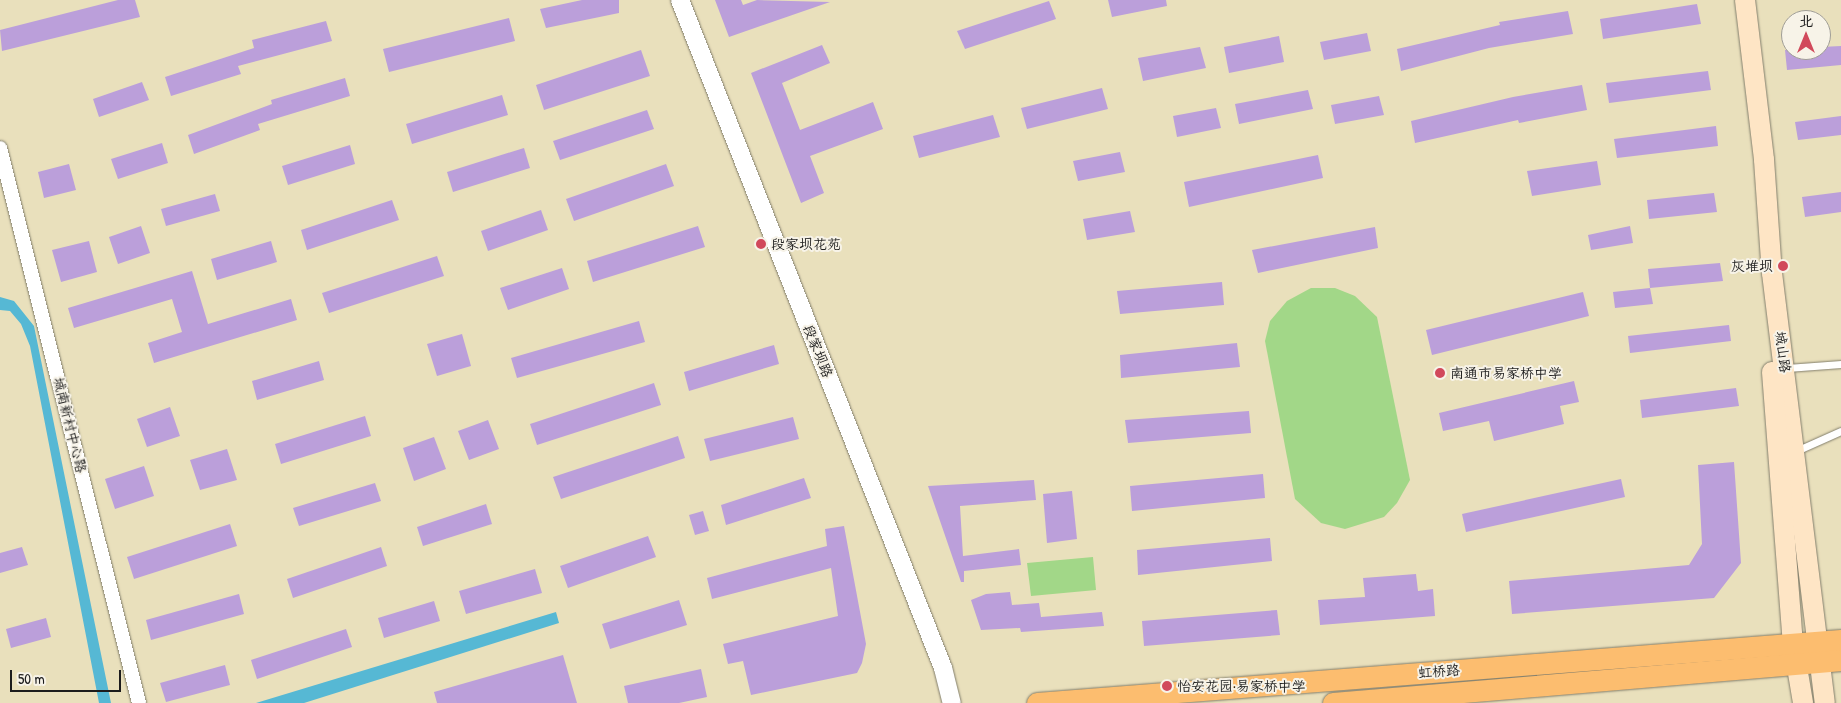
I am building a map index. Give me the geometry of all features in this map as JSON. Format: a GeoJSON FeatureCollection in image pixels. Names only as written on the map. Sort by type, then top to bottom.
{"type":"FeatureCollection","features":[{"type":"Feature","properties":{"kind":"main road","name":"城山路"},"geometry":{"type":"LineString","coordinates":[[1731,0],[1779,370]]}},
{"type":"Feature","properties":{"kind":"main road","name":"城山路"},"geometry":{"type":"LineString","coordinates":[[1745,0],[1764,160],[1786,452],[1793,643],[1803,703]]}},
{"type":"Feature","properties":{"kind":"main road","name":"城山路"},"geometry":{"type":"LineString","coordinates":[[1786,452],[1825,703]]}},
{"type":"Feature","properties":{"kind":"main road","name":"虹桥路"},"geometry":{"type":"LineString","coordinates":[[1333,703],[1796,664],[1841,640]]}},
{"type":"Feature","properties":{"kind":"main road","name":"虹桥路"},"geometry":{"type":"LineString","coordinates":[[1038,703],[1793,643],[1841,660]]}},
{"type":"Feature","properties":{"kind":"street","name":"段家坝路"},"geometry":{"type":"LineString","coordinates":[[680,0],[943,668],[952,703]]}},
{"type":"Feature","properties":{"kind":"street","name":"城南新村中心路"},"geometry":{"type":"LineString","coordinates":[[0,148],[139,703]]}},
{"type":"Feature","properties":{"kind":"lane"},"geometry":{"type":"LineString","coordinates":[[1779,370],[1841,364]]}},
{"type":"Feature","properties":{"kind":"lane"},"geometry":{"type":"LineString","coordinates":[[1786,452],[1841,431]]}},
{"type":"Feature","properties":{"kind":"green space"},"geometry":{"type":"Polygon","coordinates":[[[1311,288],[1335,288],[1355,296],[1377,317],[1410,480],[1397,503],[1384,517],[1345,529],[1321,523],[1295,499],[1265,341],[1270,321],[1287,301],[1311,288]]]}},
{"type":"Feature","properties":{"kind":"green space"},"geometry":{"type":"Polygon","coordinates":[[[1093,557],[1096,590],[1031,596],[1027,563],[1093,557]]]}},
{"type":"Feature","properties":{"kind":"water"},"geometry":{"type":"Polygon","coordinates":[[[0,297],[14,301],[34,326],[111,703],[99,703],[30,346],[21,324],[10,311],[0,310],[0,297]]]}},
{"type":"Feature","properties":{"kind":"water"},"geometry":{"type":"Polygon","coordinates":[[[556,612],[559,623],[304,703],[256,703],[556,612]]]}},
{"type":"Feature","properties":{"kind":"building"},"geometry":{"type":"Polygon","coordinates":[[[118,0],[135,0],[140,17],[2,51],[0,30],[118,0]]]}},
{"type":"Feature","properties":{"kind":"building"},"geometry":{"type":"Polygon","coordinates":[[[582,0],[619,0],[619,13],[546,28],[540,9],[582,0]]]}},
{"type":"Feature","properties":{"kind":"building"},"geometry":{"type":"Polygon","coordinates":[[[715,0],[741,0],[743,5],[757,0],[830,2],[729,37],[715,0]]]}},
{"type":"Feature","properties":{"kind":"building"},"geometry":{"type":"Polygon","coordinates":[[[1108,0],[1166,0],[1167,6],[1112,17],[1108,0]]]}},
{"type":"Feature","properties":{"kind":"building"},"geometry":{"type":"Polygon","coordinates":[[[1049,1],[1056,19],[965,49],[957,31],[1049,1]]]}},
{"type":"Feature","properties":{"kind":"building"},"geometry":{"type":"Polygon","coordinates":[[[1697,4],[1701,24],[1603,39],[1600,19],[1697,4]]]}},
{"type":"Feature","properties":{"kind":"building"},"geometry":{"type":"Polygon","coordinates":[[[1568,11],[1573,34],[1489,48],[1401,71],[1397,49],[1500,25],[1499,22],[1568,11]]]}},
{"type":"Feature","properties":{"kind":"building"},"geometry":{"type":"Polygon","coordinates":[[[509,18],[515,41],[389,72],[383,49],[509,18]]]}},
{"type":"Feature","properties":{"kind":"building"},"geometry":{"type":"Polygon","coordinates":[[[326,21],[332,41],[238,66],[241,74],[171,96],[165,77],[254,48],[252,40],[326,21]]]}},
{"type":"Feature","properties":{"kind":"building"},"geometry":{"type":"Polygon","coordinates":[[[1367,33],[1371,51],[1324,60],[1320,42],[1367,33]]]}},
{"type":"Feature","properties":{"kind":"building"},"geometry":{"type":"Polygon","coordinates":[[[1279,36],[1284,62],[1229,73],[1224,47],[1279,36]]]}},
{"type":"Feature","properties":{"kind":"building"},"geometry":{"type":"Polygon","coordinates":[[[822,45],[830,63],[782,83],[800,130],[873,102],[883,129],[810,156],[824,193],[801,203],[751,73],[822,45]]]}},
{"type":"Feature","properties":{"kind":"building"},"geometry":{"type":"Polygon","coordinates":[[[1831,46],[1841,46],[1841,65],[1787,70],[1786,60],[1831,60],[1831,46]]]}},
{"type":"Feature","properties":{"kind":"building"},"geometry":{"type":"Polygon","coordinates":[[[1200,47],[1206,68],[1143,81],[1138,58],[1200,47]]]}},
{"type":"Feature","properties":{"kind":"building"},"geometry":{"type":"Polygon","coordinates":[[[641,50],[650,76],[544,110],[536,85],[641,50]]]}},
{"type":"Feature","properties":{"kind":"building"},"geometry":{"type":"Polygon","coordinates":[[[1708,71],[1711,90],[1609,103],[1606,83],[1708,71]]]}},
{"type":"Feature","properties":{"kind":"building"},"geometry":{"type":"Polygon","coordinates":[[[345,78],[350,96],[258,124],[260,130],[194,154],[188,135],[272,104],[271,100],[345,78]]]}},
{"type":"Feature","properties":{"kind":"building"},"geometry":{"type":"Polygon","coordinates":[[[142,82],[149,100],[99,117],[93,99],[142,82]]]}},
{"type":"Feature","properties":{"kind":"building"},"geometry":{"type":"Polygon","coordinates":[[[1582,85],[1587,110],[1519,123],[1518,120],[1415,143],[1411,121],[1513,97],[1582,85]]]}},
{"type":"Feature","properties":{"kind":"building"},"geometry":{"type":"Polygon","coordinates":[[[1102,88],[1108,109],[1027,129],[1021,108],[1102,88]]]}},
{"type":"Feature","properties":{"kind":"building"},"geometry":{"type":"Polygon","coordinates":[[[1308,90],[1313,109],[1239,124],[1235,104],[1308,90]]]}},
{"type":"Feature","properties":{"kind":"building"},"geometry":{"type":"Polygon","coordinates":[[[502,95],[508,115],[412,144],[406,124],[502,95]]]}},
{"type":"Feature","properties":{"kind":"building"},"geometry":{"type":"Polygon","coordinates":[[[1379,96],[1384,115],[1335,124],[1331,105],[1379,96]]]}},
{"type":"Feature","properties":{"kind":"building"},"geometry":{"type":"Polygon","coordinates":[[[1216,108],[1221,128],[1177,137],[1173,116],[1216,108]]]}},
{"type":"Feature","properties":{"kind":"building"},"geometry":{"type":"Polygon","coordinates":[[[647,110],[654,129],[560,160],[553,141],[647,110]]]}},
{"type":"Feature","properties":{"kind":"building"},"geometry":{"type":"Polygon","coordinates":[[[993,115],[1000,137],[919,158],[913,136],[993,115]]]}},
{"type":"Feature","properties":{"kind":"building"},"geometry":{"type":"Polygon","coordinates":[[[1841,116],[1841,135],[1798,140],[1795,122],[1841,116]]]}},
{"type":"Feature","properties":{"kind":"building"},"geometry":{"type":"Polygon","coordinates":[[[1716,126],[1718,146],[1617,158],[1614,139],[1716,126]]]}},
{"type":"Feature","properties":{"kind":"building"},"geometry":{"type":"Polygon","coordinates":[[[162,143],[168,163],[118,179],[111,159],[162,143]]]}},
{"type":"Feature","properties":{"kind":"building"},"geometry":{"type":"Polygon","coordinates":[[[350,145],[355,164],[288,185],[282,166],[350,145]]]}},
{"type":"Feature","properties":{"kind":"building"},"geometry":{"type":"Polygon","coordinates":[[[524,148],[530,168],[453,192],[447,172],[524,148]]]}},
{"type":"Feature","properties":{"kind":"building"},"geometry":{"type":"Polygon","coordinates":[[[1120,152],[1125,172],[1078,181],[1073,161],[1120,152]]]}},
{"type":"Feature","properties":{"kind":"building"},"geometry":{"type":"Polygon","coordinates":[[[1318,155],[1323,178],[1189,207],[1184,182],[1318,155]]]}},
{"type":"Feature","properties":{"kind":"building"},"geometry":{"type":"Polygon","coordinates":[[[1597,161],[1601,185],[1532,196],[1527,171],[1597,161]]]}},
{"type":"Feature","properties":{"kind":"building"},"geometry":{"type":"Polygon","coordinates":[[[69,164],[76,190],[44,198],[38,172],[69,164]]]}},
{"type":"Feature","properties":{"kind":"building"},"geometry":{"type":"Polygon","coordinates":[[[666,164],[674,186],[574,221],[566,199],[666,164]]]}},
{"type":"Feature","properties":{"kind":"building"},"geometry":{"type":"Polygon","coordinates":[[[1841,192],[1841,212],[1805,217],[1802,197],[1841,192]]]}},
{"type":"Feature","properties":{"kind":"building"},"geometry":{"type":"Polygon","coordinates":[[[1714,193],[1717,212],[1649,219],[1647,200],[1714,193]]]}},
{"type":"Feature","properties":{"kind":"building"},"geometry":{"type":"Polygon","coordinates":[[[215,194],[220,211],[166,226],[161,209],[215,194]]]}},
{"type":"Feature","properties":{"kind":"building"},"geometry":{"type":"Polygon","coordinates":[[[392,200],[399,220],[307,250],[301,230],[392,200]]]}},
{"type":"Feature","properties":{"kind":"building"},"geometry":{"type":"Polygon","coordinates":[[[541,210],[548,230],[488,251],[481,231],[541,210]]]}},
{"type":"Feature","properties":{"kind":"building"},"geometry":{"type":"Polygon","coordinates":[[[1130,211],[1135,232],[1087,240],[1083,219],[1130,211]]]}},
{"type":"Feature","properties":{"kind":"building"},"geometry":{"type":"Polygon","coordinates":[[[141,226],[150,253],[118,264],[109,237],[141,226]]]}},
{"type":"Feature","properties":{"kind":"building"},"geometry":{"type":"Polygon","coordinates":[[[698,226],[705,247],[593,282],[587,261],[698,226]]]}},
{"type":"Feature","properties":{"kind":"building"},"geometry":{"type":"Polygon","coordinates":[[[1630,226],[1633,243],[1591,250],[1588,235],[1630,226]]]}},
{"type":"Feature","properties":{"kind":"building"},"geometry":{"type":"Polygon","coordinates":[[[1375,227],[1378,248],[1258,273],[1252,250],[1375,227]]]}},
{"type":"Feature","properties":{"kind":"building"},"geometry":{"type":"Polygon","coordinates":[[[89,241],[97,272],[61,282],[52,250],[89,241]]]}},
{"type":"Feature","properties":{"kind":"building"},"geometry":{"type":"Polygon","coordinates":[[[271,241],[277,262],[217,280],[211,259],[271,241]]]}},
{"type":"Feature","properties":{"kind":"building"},"geometry":{"type":"Polygon","coordinates":[[[437,256],[444,276],[329,313],[322,293],[437,256]]]}},
{"type":"Feature","properties":{"kind":"building"},"geometry":{"type":"Polygon","coordinates":[[[1720,263],[1723,281],[1650,288],[1648,269],[1720,263]]]}},
{"type":"Feature","properties":{"kind":"building"},"geometry":{"type":"Polygon","coordinates":[[[562,268],[569,289],[508,310],[500,288],[562,268]]]}},
{"type":"Feature","properties":{"kind":"building"},"geometry":{"type":"Polygon","coordinates":[[[192,271],[208,324],[291,299],[297,320],[154,363],[148,343],[182,332],[172,299],[74,328],[68,308],[192,271]]]}},
{"type":"Feature","properties":{"kind":"building"},"geometry":{"type":"Polygon","coordinates":[[[1222,282],[1224,305],[1120,314],[1117,291],[1222,282]]]}},
{"type":"Feature","properties":{"kind":"building"},"geometry":{"type":"Polygon","coordinates":[[[1650,288],[1653,304],[1615,308],[1613,292],[1650,288]]]}},
{"type":"Feature","properties":{"kind":"building"},"geometry":{"type":"Polygon","coordinates":[[[1583,292],[1589,316],[1432,355],[1426,330],[1583,292]]]}},
{"type":"Feature","properties":{"kind":"building"},"geometry":{"type":"Polygon","coordinates":[[[639,321],[645,342],[517,378],[511,358],[639,321]]]}},
{"type":"Feature","properties":{"kind":"building"},"geometry":{"type":"Polygon","coordinates":[[[1729,325],[1731,341],[1630,353],[1628,336],[1729,325]]]}},
{"type":"Feature","properties":{"kind":"building"},"geometry":{"type":"Polygon","coordinates":[[[462,334],[471,366],[437,376],[427,344],[462,334]]]}},
{"type":"Feature","properties":{"kind":"building"},"geometry":{"type":"Polygon","coordinates":[[[1237,343],[1240,367],[1121,378],[1120,355],[1237,343]]]}},
{"type":"Feature","properties":{"kind":"building"},"geometry":{"type":"Polygon","coordinates":[[[774,345],[779,364],[689,391],[684,372],[774,345]]]}},
{"type":"Feature","properties":{"kind":"building"},"geometry":{"type":"Polygon","coordinates":[[[319,361],[324,380],[257,400],[252,381],[319,361]]]}},
{"type":"Feature","properties":{"kind":"building"},"geometry":{"type":"Polygon","coordinates":[[[1574,381],[1579,402],[1560,406],[1564,424],[1494,441],[1489,421],[1443,431],[1439,413],[1574,381]]]}},
{"type":"Feature","properties":{"kind":"building"},"geometry":{"type":"Polygon","coordinates":[[[654,383],[661,405],[537,445],[530,424],[654,383]]]}},
{"type":"Feature","properties":{"kind":"building"},"geometry":{"type":"Polygon","coordinates":[[[1736,388],[1739,406],[1642,418],[1640,400],[1736,388]]]}},
{"type":"Feature","properties":{"kind":"building"},"geometry":{"type":"Polygon","coordinates":[[[170,407],[180,436],[147,447],[137,419],[170,407]]]}},
{"type":"Feature","properties":{"kind":"building"},"geometry":{"type":"Polygon","coordinates":[[[1249,411],[1251,433],[1128,443],[1125,420],[1249,411]]]}},
{"type":"Feature","properties":{"kind":"building"},"geometry":{"type":"Polygon","coordinates":[[[365,416],[371,436],[281,464],[275,444],[365,416]]]}},
{"type":"Feature","properties":{"kind":"building"},"geometry":{"type":"Polygon","coordinates":[[[793,417],[799,439],[710,461],[704,439],[793,417]]]}},
{"type":"Feature","properties":{"kind":"building"},"geometry":{"type":"Polygon","coordinates":[[[488,420],[499,449],[469,460],[458,431],[488,420]]]}},
{"type":"Feature","properties":{"kind":"building"},"geometry":{"type":"Polygon","coordinates":[[[678,436],[685,458],[561,499],[553,477],[678,436]]]}},
{"type":"Feature","properties":{"kind":"building"},"geometry":{"type":"Polygon","coordinates":[[[434,437],[446,469],[414,481],[403,448],[434,437]]]}},
{"type":"Feature","properties":{"kind":"building"},"geometry":{"type":"Polygon","coordinates":[[[227,449],[237,480],[200,490],[190,460],[227,449]]]}},
{"type":"Feature","properties":{"kind":"building"},"geometry":{"type":"Polygon","coordinates":[[[1734,462],[1741,563],[1714,598],[1512,614],[1509,581],[1689,565],[1702,544],[1698,465],[1734,462]]]}},
{"type":"Feature","properties":{"kind":"building"},"geometry":{"type":"Polygon","coordinates":[[[144,466],[154,496],[115,509],[105,479],[144,466]]]}},
{"type":"Feature","properties":{"kind":"building"},"geometry":{"type":"Polygon","coordinates":[[[1263,474],[1265,498],[1132,511],[1130,486],[1263,474]]]}},
{"type":"Feature","properties":{"kind":"building"},"geometry":{"type":"Polygon","coordinates":[[[804,478],[811,498],[726,525],[721,505],[804,478]]]}},
{"type":"Feature","properties":{"kind":"building"},"geometry":{"type":"Polygon","coordinates":[[[1621,479],[1625,497],[1466,532],[1462,514],[1621,479]]]}},
{"type":"Feature","properties":{"kind":"building"},"geometry":{"type":"Polygon","coordinates":[[[1034,480],[1036,500],[960,506],[963,556],[1019,549],[1021,565],[964,571],[964,582],[961,582],[928,486],[1034,480]]]}},
{"type":"Feature","properties":{"kind":"building"},"geometry":{"type":"Polygon","coordinates":[[[375,483],[381,501],[299,526],[293,508],[375,483]]]}},
{"type":"Feature","properties":{"kind":"building"},"geometry":{"type":"Polygon","coordinates":[[[1072,491],[1077,539],[1047,543],[1043,494],[1072,491]]]}},
{"type":"Feature","properties":{"kind":"building"},"geometry":{"type":"Polygon","coordinates":[[[486,504],[492,524],[423,546],[417,527],[486,504]]]}},
{"type":"Feature","properties":{"kind":"building"},"geometry":{"type":"Polygon","coordinates":[[[703,511],[709,531],[695,535],[689,515],[703,511]]]}},
{"type":"Feature","properties":{"kind":"building"},"geometry":{"type":"Polygon","coordinates":[[[230,524],[237,546],[134,579],[127,557],[230,524]]]}},
{"type":"Feature","properties":{"kind":"building"},"geometry":{"type":"Polygon","coordinates":[[[844,526],[866,644],[862,663],[857,673],[751,695],[743,661],[728,664],[723,644],[838,616],[831,568],[712,599],[707,578],[827,546],[825,529],[844,526]]]}},
{"type":"Feature","properties":{"kind":"building"},"geometry":{"type":"Polygon","coordinates":[[[648,536],[656,557],[568,588],[560,566],[648,536]]]}},
{"type":"Feature","properties":{"kind":"building"},"geometry":{"type":"Polygon","coordinates":[[[1270,538],[1272,561],[1138,575],[1137,550],[1270,538]]]}},
{"type":"Feature","properties":{"kind":"building"},"geometry":{"type":"Polygon","coordinates":[[[22,547],[28,565],[0,573],[0,553],[22,547]]]}},
{"type":"Feature","properties":{"kind":"building"},"geometry":{"type":"Polygon","coordinates":[[[381,547],[387,566],[293,598],[287,579],[381,547]]]}},
{"type":"Feature","properties":{"kind":"building"},"geometry":{"type":"Polygon","coordinates":[[[535,569],[542,593],[466,614],[459,591],[535,569]]]}},
{"type":"Feature","properties":{"kind":"building"},"geometry":{"type":"Polygon","coordinates":[[[1416,574],[1418,591],[1433,589],[1435,616],[1320,625],[1318,600],[1365,597],[1363,578],[1416,574]]]}},
{"type":"Feature","properties":{"kind":"building"},"geometry":{"type":"Polygon","coordinates":[[[1010,592],[1012,605],[1039,603],[1041,617],[1102,612],[1104,626],[1021,632],[1020,628],[981,630],[971,600],[986,594],[1010,592]]]}},
{"type":"Feature","properties":{"kind":"building"},"geometry":{"type":"Polygon","coordinates":[[[239,594],[244,614],[151,640],[146,620],[239,594]]]}},
{"type":"Feature","properties":{"kind":"building"},"geometry":{"type":"Polygon","coordinates":[[[679,600],[687,625],[610,649],[602,624],[679,600]]]}},
{"type":"Feature","properties":{"kind":"building"},"geometry":{"type":"Polygon","coordinates":[[[434,601],[440,621],[384,638],[378,618],[434,601]]]}},
{"type":"Feature","properties":{"kind":"building"},"geometry":{"type":"Polygon","coordinates":[[[1277,610],[1280,635],[1144,646],[1142,621],[1277,610]]]}},
{"type":"Feature","properties":{"kind":"building"},"geometry":{"type":"Polygon","coordinates":[[[46,618],[51,637],[11,648],[6,629],[46,618]]]}},
{"type":"Feature","properties":{"kind":"building"},"geometry":{"type":"Polygon","coordinates":[[[346,629],[352,647],[257,679],[251,660],[346,629]]]}},
{"type":"Feature","properties":{"kind":"building"},"geometry":{"type":"Polygon","coordinates":[[[563,655],[577,703],[437,703],[434,692],[563,655]]]}},
{"type":"Feature","properties":{"kind":"building"},"geometry":{"type":"Polygon","coordinates":[[[225,665],[230,685],[166,702],[160,683],[225,665]]]}},
{"type":"Feature","properties":{"kind":"building"},"geometry":{"type":"Polygon","coordinates":[[[701,669],[707,697],[679,703],[628,703],[624,686],[701,669]]]}},
{"type":"Feature","properties":{"kind":"place","name":"段家坝花苑"},"geometry":{"type":"Point","coordinates":[761,244]}},
{"type":"Feature","properties":{"kind":"place","name":"灰堆坝"},"geometry":{"type":"Point","coordinates":[1783,266]}},
{"type":"Feature","properties":{"kind":"place","name":"南通市易家桥中学"},"geometry":{"type":"Point","coordinates":[1440,373]}},
{"type":"Feature","properties":{"kind":"place","name":"怡安花园·易家桥中学"},"geometry":{"type":"Point","coordinates":[1167,686]}}]}
